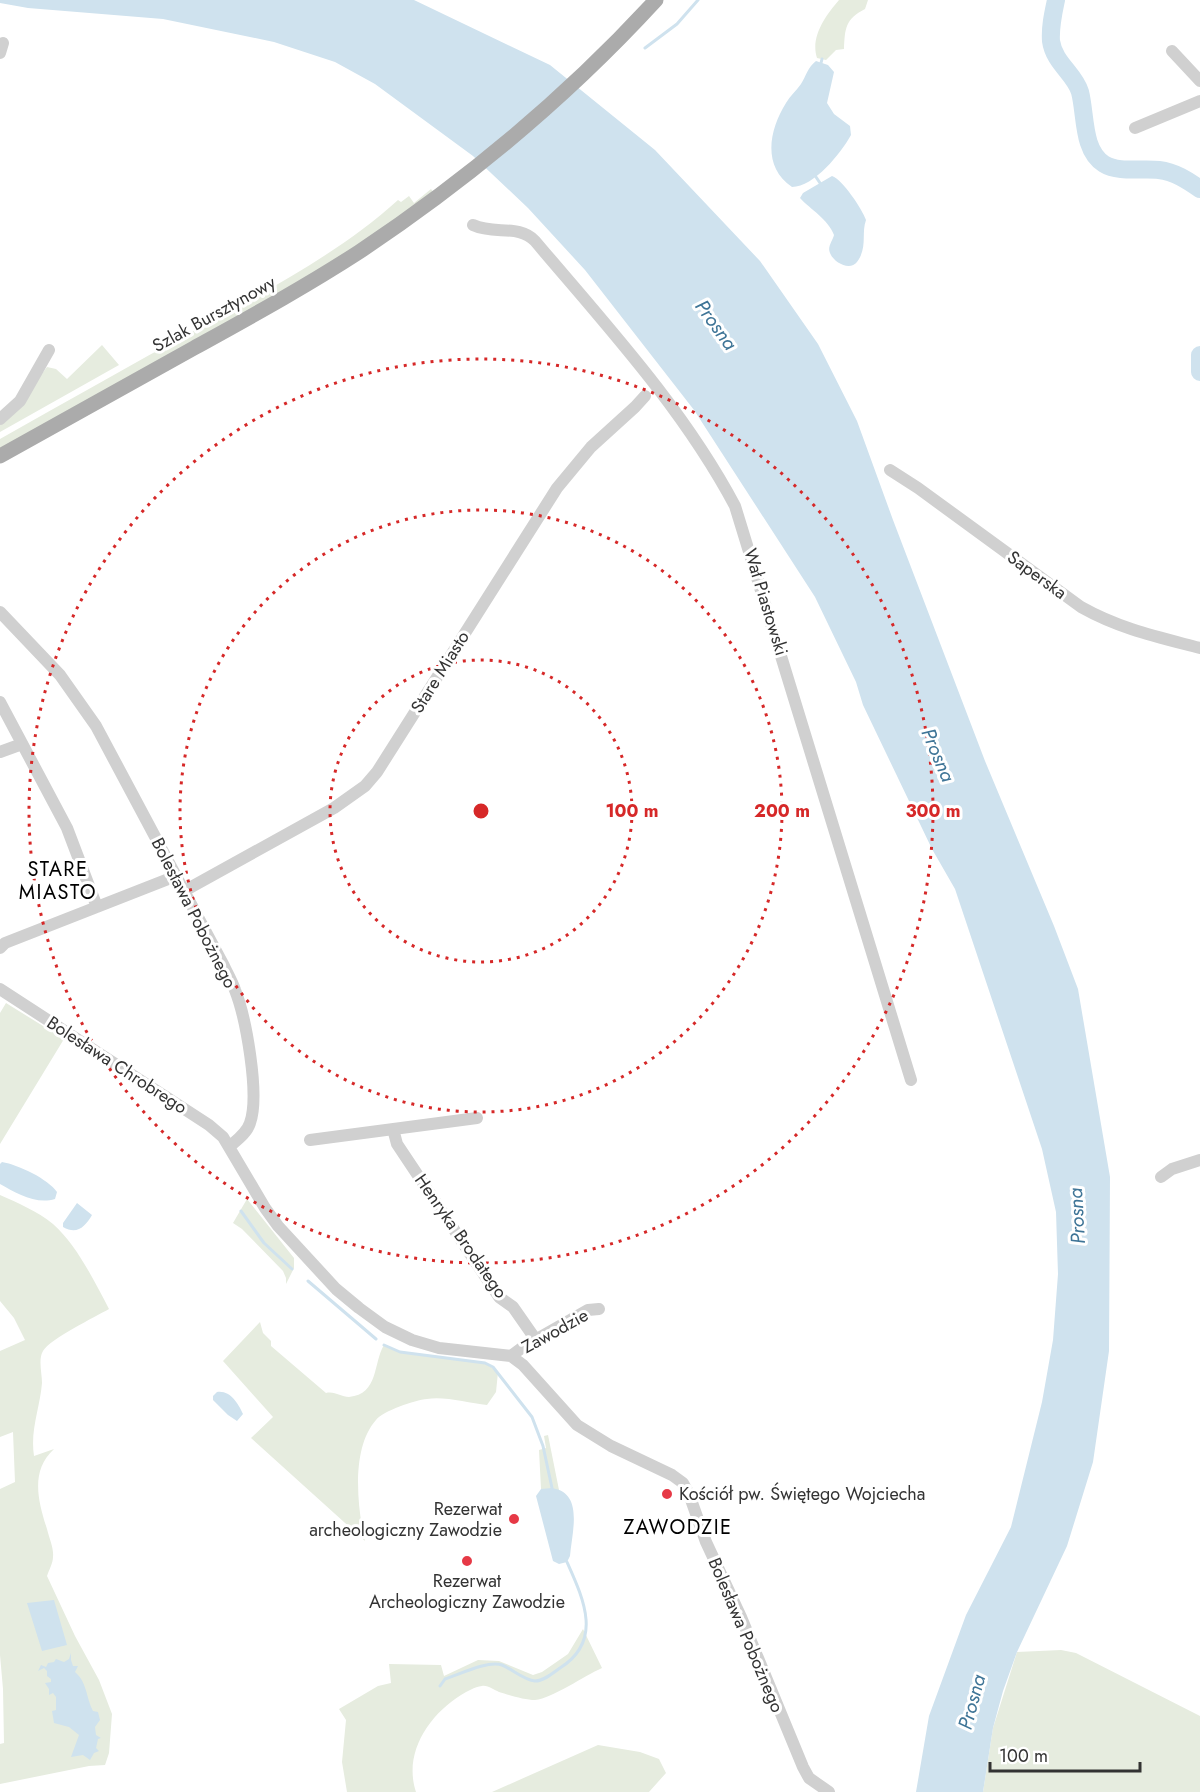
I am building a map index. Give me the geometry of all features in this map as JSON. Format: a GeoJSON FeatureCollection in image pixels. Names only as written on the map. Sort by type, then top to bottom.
{"type":"FeatureCollection","features":[{"type":"Feature","properties":{"kind":"main road","name":"Szlak Bursztynowy"},"geometry":{"type":"LineString","coordinates":[[0,456],[311,282],[359,252],[468,174],[532,121],[585,73],[656,0]]}},
{"type":"Feature","properties":{"kind":"street"},"geometry":{"type":"LineString","coordinates":[[1172,51],[1200,81]]}},
{"type":"Feature","properties":{"kind":"street"},"geometry":{"type":"LineString","coordinates":[[1135,128],[1200,101]]}},
{"type":"Feature","properties":{"kind":"street","name":"Wał Piastowski"},"geometry":{"type":"LineString","coordinates":[[473,225],[490,231],[523,232],[535,241],[610,329],[670,405],[735,506],[911,1080]]}},
{"type":"Feature","properties":{"kind":"street"},"geometry":{"type":"LineString","coordinates":[[0,419],[20,401],[49,350]]}},
{"type":"Feature","properties":{"kind":"street","name":"Stare Miasto"},"geometry":{"type":"LineString","coordinates":[[184,891],[334,808],[365,786],[377,772],[557,488],[591,447],[645,396]]}},
{"type":"Feature","properties":{"kind":"street","name":"Saperska"},"geometry":{"type":"LineString","coordinates":[[890,470],[1082,607],[1106,621],[1134,631],[1200,648]]}},
{"type":"Feature","properties":{"kind":"street","name":"Bolesława Pobożnego"},"geometry":{"type":"LineString","coordinates":[[1,614],[60,675],[96,726],[231,982],[244,1026],[254,1100],[250,1124],[241,1137],[229,1147]]}},
{"type":"Feature","properties":{"kind":"street"},"geometry":{"type":"LineString","coordinates":[[0,702],[66,828],[97,907]]}},
{"type":"Feature","properties":{"kind":"street"},"geometry":{"type":"LineString","coordinates":[[0,752],[22,744]]}},
{"type":"Feature","properties":{"kind":"street"},"geometry":{"type":"LineString","coordinates":[[0,948],[5,943],[176,876]]}},
{"type":"Feature","properties":{"kind":"street","name":"Bolesława Chrobrego"},"geometry":{"type":"LineString","coordinates":[[0,989],[209,1125],[223,1137],[229,1147]]}},
{"type":"Feature","properties":{"kind":"street"},"geometry":{"type":"LineString","coordinates":[[310,1140],[477,1118]]}},
{"type":"Feature","properties":{"kind":"street","name":"Henryka Brodatego"},"geometry":{"type":"LineString","coordinates":[[393,1129],[397,1144],[499,1297],[513,1307],[536,1340]]}},
{"type":"Feature","properties":{"kind":"street"},"geometry":{"type":"LineString","coordinates":[[229,1147],[278,1226],[336,1289],[359,1308],[385,1327],[412,1340],[448,1349],[512,1356]]}},
{"type":"Feature","properties":{"kind":"street"},"geometry":{"type":"LineString","coordinates":[[1161,1177],[1172,1170],[1200,1160]]}},
{"type":"Feature","properties":{"kind":"street","name":"Zawodzie"},"geometry":{"type":"LineString","coordinates":[[512,1356],[588,1310],[599,1309]]}},
{"type":"Feature","properties":{"kind":"street","name":"Bolesława Pobożnego"},"geometry":{"type":"LineString","coordinates":[[512,1356],[523,1365],[577,1425],[611,1446],[672,1475],[682,1483],[689,1494],[706,1542],[741,1617],[802,1767],[809,1778],[830,1792]]}},
{"type":"Feature","properties":{"kind":"shaded area"},"geometry":{"type":"Polygon","coordinates":[[[839,0],[868,0],[865,9],[853,17],[847,25],[844,49],[836,50],[826,60],[817,58],[815,50],[817,34],[824,19],[839,0]]]}},
{"type":"Feature","properties":{"kind":"shaded area"},"geometry":{"type":"Polygon","coordinates":[[[431,189],[434,193],[382,229],[276,296],[0,450],[0,439],[302,270],[352,237],[398,200],[401,202],[409,196],[414,203],[431,189]]]}},
{"type":"Feature","properties":{"kind":"shaded area"},"geometry":{"type":"Polygon","coordinates":[[[102,345],[119,365],[0,432],[0,425],[6,421],[47,367],[56,369],[67,379],[102,345]]]}},
{"type":"Feature","properties":{"kind":"shaded area"},"geometry":{"type":"Polygon","coordinates":[[[6,1003],[64,1039],[0,1144],[0,1013],[6,1003]]]}},
{"type":"Feature","properties":{"kind":"shaded area"},"geometry":{"type":"Polygon","coordinates":[[[0,1195],[40,1215],[61,1232],[84,1264],[109,1309],[63,1335],[43,1351],[40,1362],[42,1383],[33,1446],[34,1456],[54,1449],[42,1467],[38,1487],[41,1508],[53,1550],[47,1576],[99,1680],[112,1714],[109,1753],[105,1765],[89,1766],[0,1784],[0,1744],[4,1743],[0,1655],[0,1489],[15,1482],[13,1432],[0,1437],[0,1351],[25,1340],[14,1318],[0,1301],[0,1195]]]}},
{"type":"Feature","properties":{"kind":"shaded area"},"geometry":{"type":"Polygon","coordinates":[[[247,1199],[294,1258],[294,1268],[286,1284],[283,1271],[242,1229],[233,1223],[247,1199]]]}},
{"type":"Feature","properties":{"kind":"shaded area"},"geometry":{"type":"Polygon","coordinates":[[[260,1322],[263,1333],[271,1341],[271,1346],[326,1393],[349,1397],[359,1395],[366,1390],[374,1377],[384,1345],[400,1352],[485,1363],[498,1372],[496,1392],[487,1405],[434,1398],[400,1406],[376,1420],[368,1432],[359,1462],[358,1495],[365,1541],[251,1438],[273,1417],[223,1361],[260,1322]]]}},
{"type":"Feature","properties":{"kind":"shaded area"},"geometry":{"type":"Polygon","coordinates":[[[548,1435],[559,1490],[541,1489],[539,1450],[546,1448],[544,1436],[548,1435]]]}},
{"type":"Feature","properties":{"kind":"shaded area"},"geometry":{"type":"Polygon","coordinates":[[[583,1629],[602,1668],[559,1691],[535,1700],[507,1695],[486,1686],[471,1689],[449,1703],[429,1724],[422,1736],[413,1763],[416,1792],[347,1792],[342,1762],[346,1720],[339,1709],[378,1686],[391,1683],[389,1664],[441,1665],[444,1676],[478,1660],[499,1661],[533,1675],[542,1672],[568,1654],[583,1629]]]}},
{"type":"Feature","properties":{"kind":"shaded area"},"geometry":{"type":"Polygon","coordinates":[[[1061,1650],[1076,1653],[1200,1716],[1200,1792],[983,1792],[993,1728],[1017,1652],[1061,1650]]]}},
{"type":"Feature","properties":{"kind":"shaded area"},"geometry":{"type":"Polygon","coordinates":[[[598,1745],[640,1752],[659,1759],[666,1773],[649,1792],[492,1792],[598,1745]]]}},
{"type":"Feature","properties":{"kind":"water","name":"Prosna"},"geometry":{"type":"Polygon","coordinates":[[[0,0],[414,0],[550,65],[655,150],[760,261],[818,344],[857,421],[985,761],[1078,989],[1110,1177],[1109,1351],[1093,1462],[1067,1546],[1017,1652],[1003,1691],[993,1728],[983,1792],[916,1792],[929,1716],[966,1615],[1011,1527],[1042,1402],[1053,1340],[1058,1274],[1056,1212],[1042,1149],[955,889],[932,849],[863,705],[856,682],[815,597],[694,410],[585,270],[528,208],[473,156],[375,84],[335,62],[274,42],[163,19],[28,8],[0,3],[0,0]]]}},
{"type":"Feature","properties":{"kind":"water"},"geometry":{"type":"Polygon","coordinates":[[[816,61],[828,65],[834,72],[827,103],[834,114],[850,126],[851,135],[826,168],[809,181],[792,187],[782,179],[772,159],[773,136],[786,103],[816,61]]]}},
{"type":"Feature","properties":{"kind":"water"},"geometry":{"type":"Polygon","coordinates":[[[832,176],[847,189],[866,220],[862,251],[857,262],[850,266],[842,265],[832,257],[829,251],[834,235],[831,229],[824,219],[800,198],[803,193],[832,176]]]}},
{"type":"Feature","properties":{"kind":"water"},"geometry":{"type":"Polygon","coordinates":[[[2,1162],[24,1169],[47,1182],[57,1192],[55,1199],[33,1199],[0,1184],[0,1164],[2,1162]]]}},
{"type":"Feature","properties":{"kind":"water"},"geometry":{"type":"Polygon","coordinates":[[[77,1203],[92,1215],[76,1230],[63,1227],[63,1223],[77,1203]]]}},
{"type":"Feature","properties":{"kind":"water"},"geometry":{"type":"Polygon","coordinates":[[[217,1392],[230,1395],[236,1402],[243,1414],[237,1421],[213,1400],[217,1392]]]}},
{"type":"Feature","properties":{"kind":"water"},"geometry":{"type":"Polygon","coordinates":[[[552,1488],[562,1491],[569,1497],[574,1515],[570,1556],[567,1562],[559,1564],[553,1561],[536,1496],[541,1489],[552,1488]]]}},
{"type":"Feature","properties":{"kind":"water"},"geometry":{"type":"Polygon","coordinates":[[[54,1600],[67,1645],[42,1651],[27,1603],[54,1600]]]}},
{"type":"Feature","properties":{"kind":"water"},"geometry":{"type":"Polygon","coordinates":[[[71,1653],[73,1666],[78,1666],[75,1672],[82,1680],[93,1711],[98,1712],[100,1720],[95,1727],[96,1735],[101,1738],[98,1739],[96,1748],[99,1751],[94,1753],[90,1760],[83,1755],[71,1757],[79,1735],[69,1727],[54,1723],[52,1711],[56,1710],[56,1697],[53,1693],[49,1695],[49,1689],[45,1683],[51,1682],[51,1679],[44,1668],[38,1671],[41,1665],[46,1667],[48,1663],[56,1659],[64,1662],[69,1659],[71,1653]]]}},
{"type":"Feature","properties":{"kind":"waterway"},"geometry":{"type":"LineString","coordinates":[[645,48],[677,24],[698,0]]}},
{"type":"Feature","properties":{"kind":"waterway"},"geometry":{"type":"LineString","coordinates":[[1056,0],[1051,31],[1053,49],[1080,92],[1088,141],[1097,158],[1110,167],[1159,170],[1170,173],[1200,189]]}},
{"type":"Feature","properties":{"kind":"waterway"},"geometry":{"type":"LineString","coordinates":[[821,63],[822,59]]}},
{"type":"Feature","properties":{"kind":"waterway"},"geometry":{"type":"LineString","coordinates":[[816,177],[820,183]]}},
{"type":"Feature","properties":{"kind":"waterway"},"geometry":{"type":"LineString","coordinates":[[1200,355],[1200,372]]}},
{"type":"Feature","properties":{"kind":"waterway"},"geometry":{"type":"LineString","coordinates":[[241,1211],[264,1243],[292,1269]]}},
{"type":"Feature","properties":{"kind":"waterway"},"geometry":{"type":"LineString","coordinates":[[308,1281],[376,1339]]}},
{"type":"Feature","properties":{"kind":"waterway"},"geometry":{"type":"LineString","coordinates":[[384,1345],[400,1352],[485,1363],[493,1367],[532,1417],[543,1446],[552,1488]]}},
{"type":"Feature","properties":{"kind":"waterway"},"geometry":{"type":"LineString","coordinates":[[440,1686],[445,1679],[481,1666],[496,1664],[527,1679],[538,1681],[573,1657],[582,1645],[586,1633],[586,1619],[584,1605],[567,1562]]}},
{"type":"Feature","properties":{"kind":"place","name":"Kościół pw. Świętego Wojciecha"},"geometry":{"type":"Point","coordinates":[667,1494]}},
{"type":"Feature","properties":{"kind":"place","name":"Rezerwat archeologiczny Zawodzie"},"geometry":{"type":"Point","coordinates":[514,1519]}},
{"type":"Feature","properties":{"kind":"place","name":"Rezerwat Archeologiczny Zawodzie"},"geometry":{"type":"Point","coordinates":[467,1561]}},
{"type":"Feature","properties":{"kind":"district","name":"STARE MIASTO"},"geometry":{"type":"Point","coordinates":[58,880]}},
{"type":"Feature","properties":{"kind":"district","name":"ZAWODZIE"},"geometry":{"type":"Point","coordinates":[678,1527]}}]}
